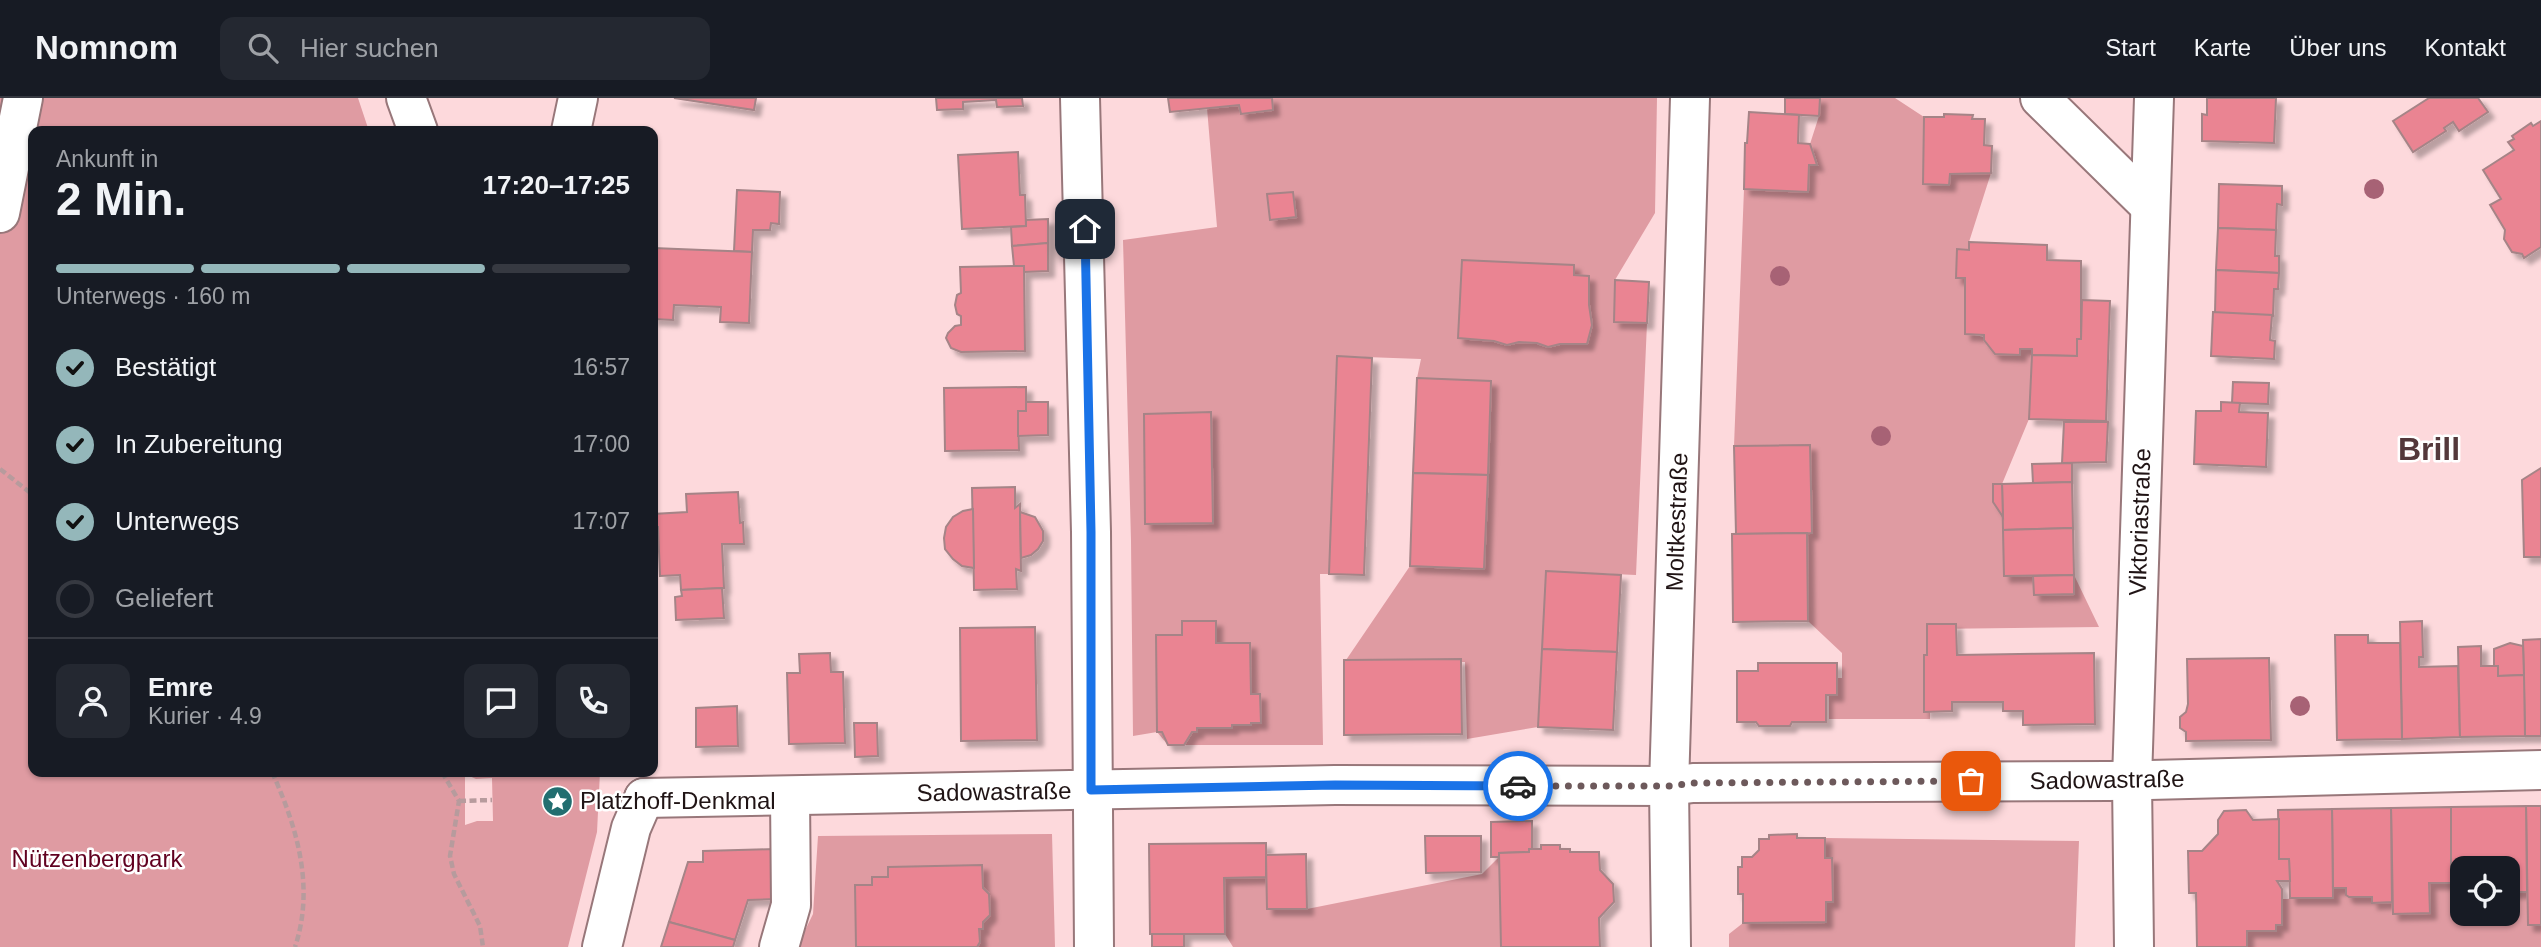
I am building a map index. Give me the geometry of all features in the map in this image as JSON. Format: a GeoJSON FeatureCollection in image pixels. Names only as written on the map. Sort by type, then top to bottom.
{"type":"FeatureCollection","features":[{"type":"Feature","properties":{"kind":"street"},"geometry":{"type":"LineString","coordinates":[[0,213],[23,98]]}},
{"type":"Feature","properties":{"kind":"street"},"geometry":{"type":"LineString","coordinates":[[406,98],[416,126]]}},
{"type":"Feature","properties":{"kind":"street"},"geometry":{"type":"LineString","coordinates":[[572,126],[578,98]]}},
{"type":"Feature","properties":{"kind":"street"},"geometry":{"type":"LineString","coordinates":[[1080,98],[1090,518],[1094,947]]}},
{"type":"Feature","properties":{"kind":"street","name":"Moltkestraße"},"geometry":{"type":"LineString","coordinates":[[1671,947],[1669,786],[1690,98]]}},
{"type":"Feature","properties":{"kind":"street"},"geometry":{"type":"LineString","coordinates":[[2040,98],[2150,206]]}},
{"type":"Feature","properties":{"kind":"street","name":"Viktoriastraße"},"geometry":{"type":"LineString","coordinates":[[2134,947],[2132,780],[2154,98]]}},
{"type":"Feature","properties":{"kind":"street","name":"Sadowastraße"},"geometry":{"type":"LineString","coordinates":[[639,785],[790,796],[1335,785],[1669,786],[1693,783],[2132,780],[2541,769]]}},
{"type":"Feature","properties":{"kind":"street"},"geometry":{"type":"LineString","coordinates":[[602,947],[639,785]]}},
{"type":"Feature","properties":{"kind":"street"},"geometry":{"type":"LineString","coordinates":[[779,947],[791,905],[790,796]]}},
{"type":"Feature","properties":{"kind":"path"},"geometry":{"type":"LineString","coordinates":[[0,469],[28,491]]}},
{"type":"Feature","properties":{"kind":"path"},"geometry":{"type":"LineString","coordinates":[[274,777],[293,823],[303,864],[301,929],[295,947]]}},
{"type":"Feature","properties":{"kind":"path"},"geometry":{"type":"LineString","coordinates":[[445,777],[459,801],[450,856],[453,874],[480,926],[483,947]]}},
{"type":"Feature","properties":{"kind":"path"},"geometry":{"type":"LineString","coordinates":[[459,801],[492,800]]}},
{"type":"Feature","properties":{"kind":"green space","name":"Nützenbergpark"},"geometry":{"type":"Polygon","coordinates":[[[0,98],[358,98],[367,126],[28,126],[28,777],[465,777],[465,825],[477,821],[493,821],[492,778],[472,777],[600,777],[597,832],[568,947],[0,947],[0,98]]]}},
{"type":"Feature","properties":{"kind":"green space"},"geometry":{"type":"Polygon","coordinates":[[[1272,98],[1657,98],[1655,213],[1615,280],[1614,322],[1647,323],[1636,575],[1546,571],[1538,727],[1467,739],[1465,662],[1344,663],[1410,566],[1484,569],[1491,382],[1417,378],[1421,359],[1338,356],[1329,574],[1320,574],[1323,745],[1168,745],[1157,732],[1133,736],[1123,240],[1217,227],[1207,108],[1239,105],[1241,114],[1273,110],[1272,98]]]}},
{"type":"Feature","properties":{"kind":"green space"},"geometry":{"type":"Polygon","coordinates":[[[1820,98],[1895,98],[1924,117],[1923,184],[1950,174],[1991,173],[1969,242],[1969,250],[1957,250],[1956,277],[1965,278],[1965,334],[2032,349],[2029,419],[2002,484],[2004,576],[2074,575],[2099,627],[1930,629],[1930,719],[1829,719],[1829,678],[1842,678],[1842,653],[1808,621],[1807,533],[1812,532],[1810,445],[1734,446],[1744,189],[1808,192],[1809,165],[1817,164],[1810,144],[1819,116],[1820,98]]]}},
{"type":"Feature","properties":{"kind":"green space"},"geometry":{"type":"Polygon","coordinates":[[[1052,834],[1055,947],[797,947],[813,914],[818,836],[1052,834]]]}},
{"type":"Feature","properties":{"kind":"green space"},"geometry":{"type":"Polygon","coordinates":[[[1825,838],[2079,841],[2075,947],[1729,947],[1729,934],[1743,923],[1826,922],[1825,838]]]}},
{"type":"Feature","properties":{"kind":"green space"},"geometry":{"type":"Polygon","coordinates":[[[1499,857],[1501,947],[1233,947],[1225,934],[1224,878],[1266,877],[1267,909],[1307,909],[1482,874],[1499,857]]]}},
{"type":"Feature","properties":{"kind":"green space"},"geometry":{"type":"Polygon","coordinates":[[[2450,882],[2450,926],[2520,926],[2520,892],[2527,892],[2528,925],[2541,925],[2541,947],[2247,947],[2247,931],[2276,931],[2276,925],[2282,924],[2282,899],[2333,898],[2333,888],[2346,888],[2346,895],[2349,897],[2372,897],[2373,903],[2392,902],[2393,914],[2430,912],[2429,883],[2450,882]]]}},
{"type":"Feature","properties":{"kind":"building"},"geometry":{"type":"Polygon","coordinates":[[[674,98],[756,98],[754,110],[674,98]]]}},
{"type":"Feature","properties":{"kind":"building"},"geometry":{"type":"Polygon","coordinates":[[[936,98],[1022,98],[1023,106],[997,107],[996,100],[963,102],[963,109],[937,110],[936,98]]]}},
{"type":"Feature","properties":{"kind":"building"},"geometry":{"type":"Polygon","coordinates":[[[1168,98],[1272,98],[1273,110],[1241,114],[1239,105],[1170,112],[1168,98]]]}},
{"type":"Feature","properties":{"kind":"building"},"geometry":{"type":"Polygon","coordinates":[[[1785,98],[1820,98],[1819,116],[1785,114],[1785,98]]]}},
{"type":"Feature","properties":{"kind":"building"},"geometry":{"type":"Polygon","coordinates":[[[2207,98],[2276,98],[2274,143],[2202,141],[2202,114],[2207,115],[2207,98]]]}},
{"type":"Feature","properties":{"kind":"building"},"geometry":{"type":"Polygon","coordinates":[[[2429,98],[2478,98],[2488,112],[2459,131],[2453,122],[2444,128],[2446,131],[2413,152],[2393,121],[2429,98]]]}},
{"type":"Feature","properties":{"kind":"building"},"geometry":{"type":"Polygon","coordinates":[[[1749,112],[1799,115],[1798,143],[1810,144],[1817,165],[1809,165],[1808,192],[1744,189],[1749,112]]]}},
{"type":"Feature","properties":{"kind":"building"},"geometry":{"type":"Polygon","coordinates":[[[1944,114],[1973,115],[1972,119],[1985,119],[1984,145],[1992,146],[1991,173],[1950,174],[1949,185],[1923,184],[1924,117],[1944,117],[1944,114]]]}},
{"type":"Feature","properties":{"kind":"building"},"geometry":{"type":"Polygon","coordinates":[[[2541,121],[2541,247],[2524,258],[2522,254],[2512,252],[2504,239],[2505,230],[2490,205],[2501,199],[2483,170],[2514,150],[2508,142],[2514,139],[2512,136],[2531,123],[2533,126],[2541,121]]]}},
{"type":"Feature","properties":{"kind":"building"},"geometry":{"type":"Polygon","coordinates":[[[1018,152],[1020,195],[1025,195],[1026,226],[962,229],[958,155],[1018,152]]]}},
{"type":"Feature","properties":{"kind":"building"},"geometry":{"type":"Polygon","coordinates":[[[2219,184],[2282,186],[2282,205],[2277,204],[2276,230],[2218,228],[2219,184]]]}},
{"type":"Feature","properties":{"kind":"building"},"geometry":{"type":"Polygon","coordinates":[[[737,190],[780,192],[779,224],[771,223],[770,230],[753,230],[752,252],[734,251],[737,190]]]}},
{"type":"Feature","properties":{"kind":"building"},"geometry":{"type":"Polygon","coordinates":[[[1293,192],[1296,217],[1270,220],[1267,194],[1293,192]]]}},
{"type":"Feature","properties":{"kind":"building"},"geometry":{"type":"Polygon","coordinates":[[[1048,219],[1048,243],[1012,246],[1011,227],[1026,226],[1026,220],[1048,219]]]}},
{"type":"Feature","properties":{"kind":"building"},"geometry":{"type":"Polygon","coordinates":[[[2218,228],[2276,230],[2275,256],[2279,256],[2279,273],[2216,270],[2218,228]]]}},
{"type":"Feature","properties":{"kind":"building"},"geometry":{"type":"Polygon","coordinates":[[[1969,242],[2047,245],[2047,260],[2081,261],[2081,339],[2077,339],[2077,356],[2032,355],[2032,349],[2020,349],[2020,355],[1995,354],[1984,340],[1984,335],[1965,334],[1965,278],[1956,278],[1957,249],[1969,250],[1969,242]]]}},
{"type":"Feature","properties":{"kind":"building"},"geometry":{"type":"Polygon","coordinates":[[[1048,243],[1048,271],[1024,272],[1024,266],[1014,266],[1012,246],[1048,243]]]}},
{"type":"Feature","properties":{"kind":"building"},"geometry":{"type":"Polygon","coordinates":[[[658,248],[752,252],[749,323],[720,322],[721,307],[674,305],[673,320],[658,319],[658,248]]]}},
{"type":"Feature","properties":{"kind":"building"},"geometry":{"type":"Polygon","coordinates":[[[1462,260],[1574,265],[1574,275],[1589,276],[1592,325],[1587,344],[1548,347],[1537,343],[1519,342],[1507,345],[1494,341],[1458,338],[1462,260]]]}},
{"type":"Feature","properties":{"kind":"building"},"geometry":{"type":"Polygon","coordinates":[[[1024,266],[1025,351],[961,352],[951,348],[946,338],[948,333],[955,326],[961,325],[961,316],[957,314],[955,305],[957,295],[961,293],[960,267],[1024,266]]]}},
{"type":"Feature","properties":{"kind":"building"},"geometry":{"type":"Polygon","coordinates":[[[2216,270],[2279,273],[2278,289],[2274,289],[2273,316],[2215,313],[2216,270]]]}},
{"type":"Feature","properties":{"kind":"building"},"geometry":{"type":"Polygon","coordinates":[[[1615,280],[1649,282],[1647,323],[1614,322],[1615,280]]]}},
{"type":"Feature","properties":{"kind":"building"},"geometry":{"type":"Polygon","coordinates":[[[2082,300],[2110,301],[2106,421],[2029,419],[2032,355],[2077,356],[2077,339],[2081,339],[2082,300]]]}},
{"type":"Feature","properties":{"kind":"building"},"geometry":{"type":"Polygon","coordinates":[[[2213,312],[2272,315],[2270,340],[2275,341],[2274,359],[2211,356],[2213,312]]]}},
{"type":"Feature","properties":{"kind":"building"},"geometry":{"type":"Polygon","coordinates":[[[1337,356],[1372,358],[1364,575],[1329,574],[1337,356]]]}},
{"type":"Feature","properties":{"kind":"building"},"geometry":{"type":"Polygon","coordinates":[[[1417,378],[1491,381],[1488,475],[1413,473],[1417,378]]]}},
{"type":"Feature","properties":{"kind":"building"},"geometry":{"type":"Polygon","coordinates":[[[2233,382],[2269,383],[2268,404],[2232,403],[2233,382]]]}},
{"type":"Feature","properties":{"kind":"building"},"geometry":{"type":"Polygon","coordinates":[[[1026,387],[1026,411],[1018,411],[1019,450],[945,451],[944,388],[1026,387]]]}},
{"type":"Feature","properties":{"kind":"building"},"geometry":{"type":"Polygon","coordinates":[[[1026,402],[1048,402],[1048,435],[1018,436],[1018,411],[1026,411],[1026,402]]]}},
{"type":"Feature","properties":{"kind":"building"},"geometry":{"type":"Polygon","coordinates":[[[2221,402],[2240,403],[2239,412],[2268,413],[2266,467],[2194,464],[2196,411],[2221,411],[2221,402]]]}},
{"type":"Feature","properties":{"kind":"building"},"geometry":{"type":"Polygon","coordinates":[[[1211,412],[1213,523],[1145,524],[1144,414],[1211,412]]]}},
{"type":"Feature","properties":{"kind":"building"},"geometry":{"type":"Polygon","coordinates":[[[2064,422],[2108,422],[2106,462],[2062,463],[2064,422]]]}},
{"type":"Feature","properties":{"kind":"building"},"geometry":{"type":"Polygon","coordinates":[[[1810,445],[1812,533],[1736,534],[1734,446],[1810,445]]]}},
{"type":"Feature","properties":{"kind":"building"},"geometry":{"type":"Polygon","coordinates":[[[2072,463],[2072,482],[2033,483],[2032,464],[2072,463]]]}},
{"type":"Feature","properties":{"kind":"building"},"geometry":{"type":"Polygon","coordinates":[[[2541,468],[2541,557],[2524,557],[2522,480],[2541,468]]]}},
{"type":"Feature","properties":{"kind":"building"},"geometry":{"type":"Polygon","coordinates":[[[1413,473],[1488,475],[1484,569],[1410,566],[1413,473]]]}},
{"type":"Feature","properties":{"kind":"building"},"geometry":{"type":"Polygon","coordinates":[[[2072,482],[2073,528],[2003,530],[2002,484],[2072,482]]]}},
{"type":"Feature","properties":{"kind":"building"},"geometry":{"type":"Polygon","coordinates":[[[1993,484],[2002,484],[2003,517],[1993,502],[1993,484]]]}},
{"type":"Feature","properties":{"kind":"building"},"geometry":{"type":"Polygon","coordinates":[[[1015,487],[1015,508],[1020,504],[1021,571],[1016,569],[1017,589],[974,590],[972,488],[1015,487]]]}},
{"type":"Feature","properties":{"kind":"building"},"geometry":{"type":"Polygon","coordinates":[[[738,492],[744,544],[722,544],[724,588],[681,590],[680,575],[660,576],[658,514],[687,512],[686,494],[738,492]]]}},
{"type":"Feature","properties":{"kind":"building"},"geometry":{"type":"Polygon","coordinates":[[[973,509],[974,568],[962,566],[953,559],[945,549],[944,538],[946,527],[953,517],[973,509]]]}},
{"type":"Feature","properties":{"kind":"building"},"geometry":{"type":"Polygon","coordinates":[[[1020,512],[1035,517],[1043,531],[1043,541],[1038,549],[1021,558],[1020,512]]]}},
{"type":"Feature","properties":{"kind":"building"},"geometry":{"type":"Polygon","coordinates":[[[2073,528],[2074,575],[2004,576],[2003,530],[2073,528]]]}},
{"type":"Feature","properties":{"kind":"building"},"geometry":{"type":"Polygon","coordinates":[[[1807,533],[1808,621],[1733,622],[1732,534],[1807,533]]]}},
{"type":"Feature","properties":{"kind":"building"},"geometry":{"type":"Polygon","coordinates":[[[1546,571],[1621,575],[1617,652],[1542,649],[1546,571]]]}},
{"type":"Feature","properties":{"kind":"building"},"geometry":{"type":"Polygon","coordinates":[[[2074,575],[2074,594],[2034,595],[2033,576],[2074,575]]]}},
{"type":"Feature","properties":{"kind":"building"},"geometry":{"type":"Polygon","coordinates":[[[722,588],[724,618],[676,620],[675,597],[682,596],[681,590],[722,588]]]}},
{"type":"Feature","properties":{"kind":"building"},"geometry":{"type":"Polygon","coordinates":[[[1182,621],[1216,621],[1216,643],[1250,643],[1251,694],[1260,694],[1261,723],[1232,725],[1232,728],[1197,728],[1197,732],[1192,732],[1184,745],[1168,745],[1162,732],[1157,732],[1156,635],[1182,635],[1182,621]]]}},
{"type":"Feature","properties":{"kind":"building"},"geometry":{"type":"Polygon","coordinates":[[[2422,621],[2423,657],[2419,657],[2419,667],[2458,666],[2460,737],[2402,739],[2400,622],[2422,621]]]}},
{"type":"Feature","properties":{"kind":"building"},"geometry":{"type":"Polygon","coordinates":[[[1927,624],[1956,624],[1957,655],[2094,653],[2095,724],[2023,725],[2023,711],[2003,711],[2003,702],[1952,702],[1952,711],[1924,712],[1927,624]]]}},
{"type":"Feature","properties":{"kind":"building"},"geometry":{"type":"Polygon","coordinates":[[[1035,627],[1037,740],[961,741],[960,628],[1035,627]]]}},
{"type":"Feature","properties":{"kind":"building"},"geometry":{"type":"Polygon","coordinates":[[[2335,635],[2368,635],[2368,643],[2400,643],[2402,739],[2337,740],[2335,635]]]}},
{"type":"Feature","properties":{"kind":"building"},"geometry":{"type":"Polygon","coordinates":[[[2541,639],[2541,736],[2525,736],[2523,640],[2541,639]]]}},
{"type":"Feature","properties":{"kind":"building"},"geometry":{"type":"Polygon","coordinates":[[[2510,643],[2523,646],[2524,675],[2498,676],[2498,666],[2494,666],[2494,649],[2510,643]]]}},
{"type":"Feature","properties":{"kind":"building"},"geometry":{"type":"Polygon","coordinates":[[[2481,646],[2481,666],[2498,666],[2498,676],[2524,675],[2525,736],[2460,737],[2458,647],[2481,646]]]}},
{"type":"Feature","properties":{"kind":"building"},"geometry":{"type":"Polygon","coordinates":[[[1542,649],[1617,652],[1613,730],[1538,727],[1542,649]]]}},
{"type":"Feature","properties":{"kind":"building"},"geometry":{"type":"Polygon","coordinates":[[[830,653],[831,672],[843,672],[845,743],[789,744],[787,673],[800,673],[799,654],[830,653]]]}},
{"type":"Feature","properties":{"kind":"building"},"geometry":{"type":"Polygon","coordinates":[[[2269,658],[2271,740],[2186,741],[2186,732],[2180,728],[2180,717],[2186,712],[2188,704],[2187,659],[2269,658]]]}},
{"type":"Feature","properties":{"kind":"building"},"geometry":{"type":"Polygon","coordinates":[[[1461,659],[1462,734],[1344,735],[1344,660],[1461,659]]]}},
{"type":"Feature","properties":{"kind":"building"},"geometry":{"type":"Polygon","coordinates":[[[1758,663],[1837,663],[1837,695],[1826,695],[1826,722],[1759,726],[1756,722],[1737,722],[1737,671],[1758,671],[1758,663]]]}},
{"type":"Feature","properties":{"kind":"building"},"geometry":{"type":"Polygon","coordinates":[[[737,706],[738,746],[696,747],[696,708],[737,706]]]}},
{"type":"Feature","properties":{"kind":"building"},"geometry":{"type":"Polygon","coordinates":[[[854,723],[877,723],[878,756],[855,757],[854,723]]]}},
{"type":"Feature","properties":{"kind":"building"},"geometry":{"type":"Polygon","coordinates":[[[2526,806],[2541,806],[2541,925],[2528,925],[2526,806]]]}},
{"type":"Feature","properties":{"kind":"building"},"geometry":{"type":"Polygon","coordinates":[[[2526,806],[2527,892],[2520,892],[2520,856],[2451,856],[2451,807],[2526,806]]]}},
{"type":"Feature","properties":{"kind":"building"},"geometry":{"type":"Polygon","coordinates":[[[2451,807],[2450,883],[2429,883],[2430,913],[2393,914],[2391,808],[2451,807]]]}},
{"type":"Feature","properties":{"kind":"building"},"geometry":{"type":"Polygon","coordinates":[[[2391,808],[2392,902],[2372,903],[2372,897],[2349,897],[2346,895],[2346,888],[2333,888],[2332,809],[2391,808]]]}},
{"type":"Feature","properties":{"kind":"building"},"geometry":{"type":"Polygon","coordinates":[[[2332,809],[2333,898],[2290,898],[2289,859],[2279,859],[2278,810],[2332,809]]]}},
{"type":"Feature","properties":{"kind":"building"},"geometry":{"type":"Polygon","coordinates":[[[2246,810],[2253,820],[2279,819],[2279,859],[2289,859],[2290,881],[2277,881],[2282,889],[2282,925],[2276,925],[2276,931],[2247,931],[2247,947],[2197,947],[2196,893],[2189,893],[2188,851],[2202,851],[2218,834],[2218,820],[2224,811],[2246,810]]]}},
{"type":"Feature","properties":{"kind":"building"},"geometry":{"type":"Polygon","coordinates":[[[1532,821],[1532,849],[1529,849],[1529,852],[1499,853],[1499,857],[1491,857],[1491,822],[1532,821]]]}},
{"type":"Feature","properties":{"kind":"building"},"geometry":{"type":"Polygon","coordinates":[[[1797,834],[1797,838],[1825,838],[1825,858],[1832,858],[1833,902],[1826,902],[1826,922],[1743,923],[1743,894],[1738,894],[1738,867],[1742,867],[1742,857],[1752,857],[1759,850],[1759,839],[1769,839],[1769,835],[1797,834]]]}},
{"type":"Feature","properties":{"kind":"building"},"geometry":{"type":"Polygon","coordinates":[[[1425,836],[1481,836],[1481,872],[1426,873],[1425,836]]]}},
{"type":"Feature","properties":{"kind":"building"},"geometry":{"type":"Polygon","coordinates":[[[1266,843],[1266,877],[1224,878],[1225,934],[1150,934],[1149,844],[1266,843]]]}},
{"type":"Feature","properties":{"kind":"building"},"geometry":{"type":"Polygon","coordinates":[[[1541,845],[1560,845],[1560,849],[1570,849],[1570,852],[1599,852],[1600,870],[1613,884],[1614,902],[1599,918],[1600,947],[1501,947],[1499,853],[1529,852],[1529,849],[1541,849],[1541,845]]]}},
{"type":"Feature","properties":{"kind":"building"},"geometry":{"type":"Polygon","coordinates":[[[776,849],[776,899],[748,900],[735,940],[669,922],[688,862],[703,862],[703,851],[776,849]]]}},
{"type":"Feature","properties":{"kind":"building"},"geometry":{"type":"Polygon","coordinates":[[[1306,854],[1307,909],[1267,909],[1266,855],[1306,854]]]}},
{"type":"Feature","properties":{"kind":"building"},"geometry":{"type":"Polygon","coordinates":[[[982,865],[983,888],[989,894],[990,915],[983,922],[983,929],[979,929],[980,942],[977,947],[856,947],[855,885],[872,885],[872,877],[888,877],[888,867],[982,865]]]}},
{"type":"Feature","properties":{"kind":"building"},"geometry":{"type":"Polygon","coordinates":[[[669,922],[735,940],[733,947],[661,947],[669,922]]]}},
{"type":"Feature","properties":{"kind":"building"},"geometry":{"type":"Polygon","coordinates":[[[1152,934],[1184,934],[1184,947],[1152,947],[1152,934]]]}},
{"type":"Feature","properties":{"kind":"way so far"},"geometry":{"type":"LineString","coordinates":[[1518,786],[1971,781]]}},
{"type":"Feature","properties":{"kind":"place","name":"Platzhoff-Denkmal"},"geometry":{"type":"Point","coordinates":[557,801]}},
{"type":"Feature","properties":{"kind":"district","name":"Brill"},"geometry":{"type":"Point","coordinates":[2429,449]}},
{"type":"Feature","properties":{"kind":"route"},"geometry":{"type":"LineString","coordinates":[[1085,229],[1091,532],[1091,790],[1335,785],[1518,786]]}}]}
